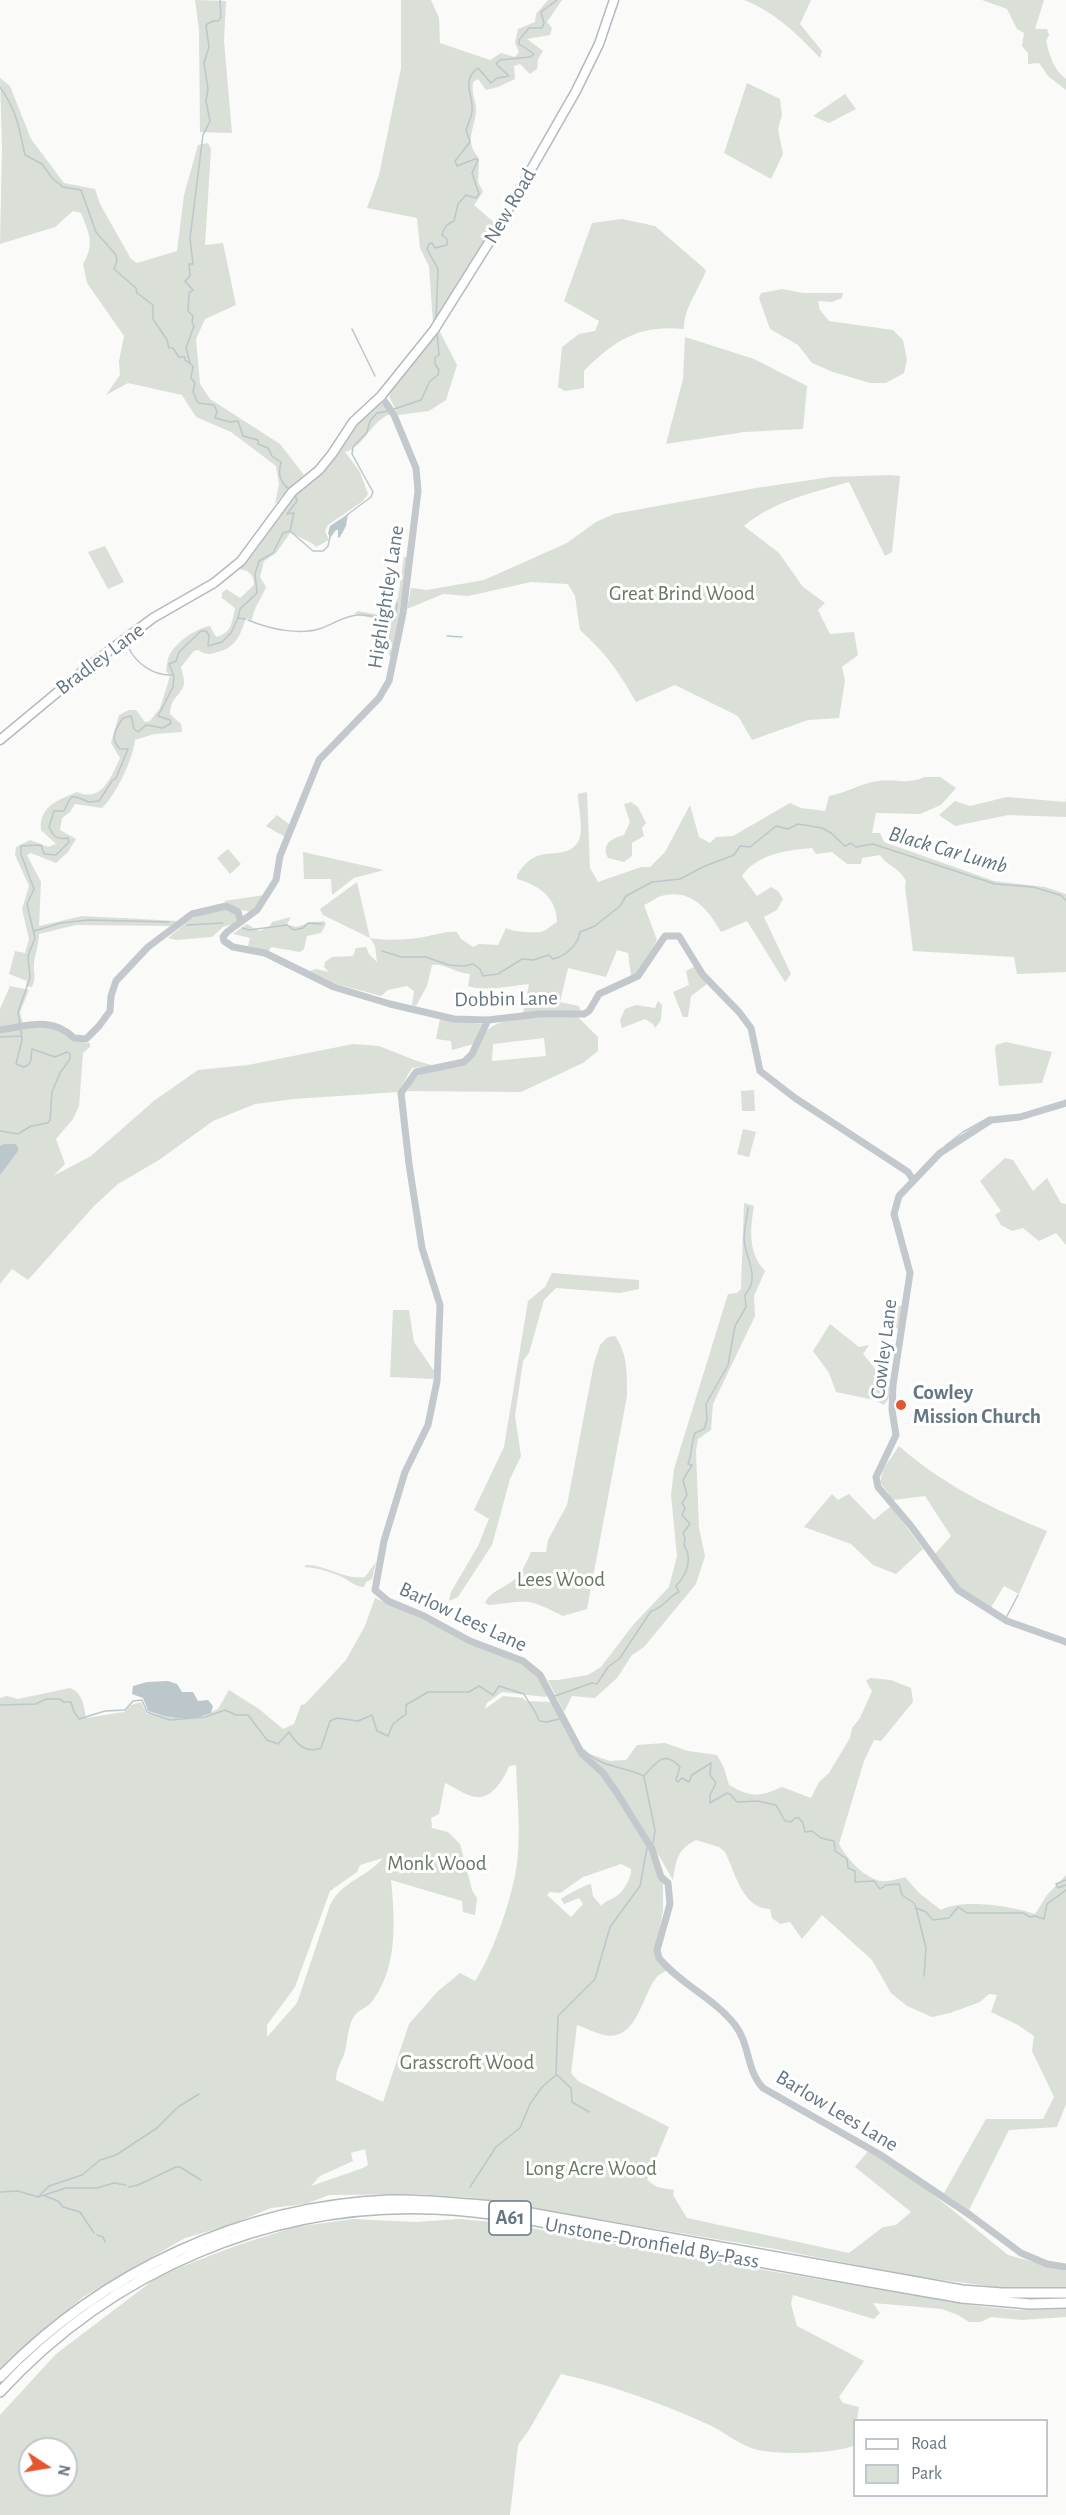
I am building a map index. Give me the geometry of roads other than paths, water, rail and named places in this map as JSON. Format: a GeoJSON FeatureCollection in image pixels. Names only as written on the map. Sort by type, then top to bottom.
{"type":"FeatureCollection","features":[{"type":"Feature","properties":{"kind":"highway","name":"Unstone-Dronfield By-Pass"},"geometry":{"type":"LineString","coordinates":[[0,2377],[60,2324],[103,2291],[191,2244],[271,2217],[314,2208],[357,2203],[434,2200],[491,2206],[962,2290],[1002,2293],[1066,2293]]}},
{"type":"Feature","properties":{"kind":"highway","name":"Unstone-Dronfield By-Pass"},"geometry":{"type":"LineString","coordinates":[[0,2392],[42,2350],[76,2323],[110,2298],[154,2272],[232,2238],[314,2217],[360,2210],[403,2208],[476,2212],[962,2298],[1030,2304],[1066,2303]]}},
{"type":"Feature","properties":{"kind":"main road","name":"New Road"},"geometry":{"type":"LineString","coordinates":[[381,396],[436,326],[488,244],[566,110],[599,44],[614,0]]}},
{"type":"Feature","properties":{"kind":"main road","name":"Bradley Lane"},"geometry":{"type":"LineString","coordinates":[[0,740],[89,666],[153,618],[210,585],[241,561],[292,492],[319,470],[353,422],[381,396]]}},
{"type":"Feature","properties":{"kind":"street","name":"Highlightley Lane"},"geometry":{"type":"LineString","coordinates":[[241,922],[252,914],[276,880],[280,856],[320,760],[379,698],[389,681],[408,582],[418,491],[416,468],[392,412],[381,396]]}},
{"type":"Feature","properties":{"kind":"street"},"geometry":{"type":"LineString","coordinates":[[0,1029],[49,1024],[60,1026],[74,1038],[86,1039],[110,1011],[111,996],[116,981],[147,947],[192,914],[206,909],[226,906],[238,912],[252,914]]}},
{"type":"Feature","properties":{"kind":"street"},"geometry":{"type":"LineString","coordinates":[[238,912],[241,922]]}},
{"type":"Feature","properties":{"kind":"street","name":"Dobbin Lane"},"geometry":{"type":"LineString","coordinates":[[241,922],[223,937],[226,945],[265,953],[334,987],[390,1004],[454,1019],[488,1020],[539,1014],[584,1014],[589,1011],[599,994],[638,976],[665,936],[679,936],[703,975],[740,1012],[751,1028],[760,1071],[795,1098],[908,1172],[913,1179]]}},
{"type":"Feature","properties":{"kind":"street","name":"Barlow Lees Lane"},"geometry":{"type":"LineString","coordinates":[[488,1020],[472,1054],[464,1062],[416,1072],[401,1093],[422,1248],[440,1305],[437,1381],[428,1425],[405,1472],[384,1541],[375,1590],[388,1601],[444,1626],[470,1641],[523,1661],[540,1675],[582,1754],[603,1773],[648,1842],[661,1877],[668,1883],[670,1904],[657,1950],[658,1958],[734,2024],[746,2046],[754,2076],[763,2088],[873,2150],[970,2215],[1021,2253],[1047,2264],[1066,2267]]}},
{"type":"Feature","properties":{"kind":"street","name":"Cowley Lane"},"geometry":{"type":"LineString","coordinates":[[1066,1103],[1020,1117],[991,1120],[951,1145],[921,1171],[899,1196],[895,1207],[897,1224],[910,1273],[893,1384],[892,1410],[896,1436],[877,1472],[876,1482],[958,1590],[1007,1622],[1066,1642]]}},
{"type":"Feature","properties":{"kind":"street"},"geometry":{"type":"LineString","coordinates":[[908,1172],[921,1171]]}},
{"type":"Feature","properties":{"kind":"waterway"},"geometry":{"type":"LineString","coordinates":[[190,363],[186,348],[194,326],[193,316],[188,311],[189,293],[193,290],[185,281],[190,276],[189,264],[193,264],[190,238],[203,135],[210,121],[206,101],[208,89],[204,63],[209,47],[206,25],[218,21],[221,17],[220,0]]}},
{"type":"Feature","properties":{"kind":"waterway"},"geometry":{"type":"LineString","coordinates":[[436,321],[438,269],[427,249],[432,243],[435,248],[447,245],[447,239],[442,235],[446,226],[454,221],[458,204],[466,195],[476,198],[479,194],[472,173],[478,160],[457,166],[455,161],[470,142],[466,130],[472,112],[470,78],[478,68],[491,83],[497,78],[509,76],[496,64],[500,60],[530,57],[534,54],[519,44],[519,40],[529,28],[542,28],[544,23],[541,12],[557,0]]}},
{"type":"Feature","properties":{"kind":"waterway"},"geometry":{"type":"LineString","coordinates":[[0,87],[14,112],[25,155],[42,164],[52,178],[63,187],[81,190],[96,232],[116,255],[117,261],[114,269],[136,288],[137,293],[153,305],[153,319],[167,340],[169,348],[173,348],[179,357],[185,357],[185,360],[193,366],[191,378],[195,383],[193,392],[198,403],[214,405],[217,412],[215,418],[230,422],[238,421],[243,436],[258,440],[258,444],[268,448],[272,456],[281,462],[280,477],[289,489]]}},
{"type":"Feature","properties":{"kind":"waterway"},"geometry":{"type":"LineString","coordinates":[[352,329],[375,376]]}},
{"type":"Feature","properties":{"kind":"waterway"},"geometry":{"type":"LineString","coordinates":[[394,409],[421,400],[430,381],[438,375],[439,370],[435,364],[435,358],[439,355],[437,332]]}},
{"type":"Feature","properties":{"kind":"waterway"},"geometry":{"type":"LineString","coordinates":[[347,515],[371,497],[373,492],[352,454],[353,447],[367,432],[370,421],[377,413],[390,411]]}},
{"type":"Feature","properties":{"kind":"waterway"},"geometry":{"type":"LineString","coordinates":[[290,531],[294,513],[287,514],[297,501],[295,494]]}},
{"type":"Feature","properties":{"kind":"waterway"},"geometry":{"type":"LineString","coordinates":[[20,1025],[18,1012],[30,978],[28,956],[35,938],[27,904],[34,889],[21,854],[21,846],[41,845],[44,854],[56,855],[69,842],[68,838],[56,837],[49,827],[54,811],[64,811],[73,797],[89,802],[99,801],[116,778],[128,749],[120,749],[114,737],[123,718],[131,716],[134,729],[138,732],[146,725],[163,728],[171,723],[170,720],[158,716],[173,687],[174,676],[169,664],[176,661],[179,652],[201,631],[206,631],[209,635],[208,646],[222,642],[231,633],[240,609],[257,593],[255,574],[259,561],[273,553],[283,533],[290,531],[313,551],[323,551],[328,546],[330,537]]}},
{"type":"Feature","properties":{"kind":"waterway"},"geometry":{"type":"LineString","coordinates":[[248,620],[275,629],[314,630],[358,615],[390,617],[395,620],[397,603]]}},
{"type":"Feature","properties":{"kind":"waterway"},"geometry":{"type":"LineString","coordinates":[[238,618],[246,619]]}},
{"type":"Feature","properties":{"kind":"waterway"},"geometry":{"type":"LineString","coordinates":[[447,636],[462,637]]}},
{"type":"Feature","properties":{"kind":"waterway"},"geometry":{"type":"LineString","coordinates":[[128,647],[136,658],[152,671],[172,675]]}},
{"type":"Feature","properties":{"kind":"waterway","name":"Black Car Lumb"},"geometry":{"type":"LineString","coordinates":[[382,951],[401,957],[426,957],[449,965],[473,964],[480,969],[483,976],[498,974],[522,959],[533,960],[549,955],[553,959],[571,949],[580,932],[595,926],[620,906],[626,896],[652,882],[680,879],[734,855],[740,846],[750,847],[776,826],[788,829],[798,824],[822,828],[845,846],[851,843],[856,847],[873,844],[995,884],[1033,887],[1060,895],[1066,900]]}},
{"type":"Feature","properties":{"kind":"waterway"},"geometry":{"type":"LineString","coordinates":[[34,931],[61,923],[88,920],[169,922]]}},
{"type":"Feature","properties":{"kind":"waterway"},"geometry":{"type":"LineString","coordinates":[[187,925],[223,923]]}},
{"type":"Feature","properties":{"kind":"waterway"},"geometry":{"type":"LineString","coordinates":[[242,928],[249,930],[287,925],[294,930],[303,928],[308,923],[322,924]]}},
{"type":"Feature","properties":{"kind":"waterway"},"geometry":{"type":"LineString","coordinates":[[0,1131],[18,1134],[31,1126],[48,1123],[52,1092],[60,1073],[70,1059],[70,1054],[67,1052],[55,1057],[32,1049],[29,1064],[24,1067],[16,1064],[22,1040],[21,1030]]}},
{"type":"Feature","properties":{"kind":"waterway"},"geometry":{"type":"LineString","coordinates":[[0,1037],[21,1036]]}},
{"type":"Feature","properties":{"kind":"waterway"},"geometry":{"type":"LineString","coordinates":[[945,1146],[963,1132],[990,1117]]}},
{"type":"Feature","properties":{"kind":"waterway"},"geometry":{"type":"LineString","coordinates":[[555,1696],[592,1683],[597,1684],[608,1667],[620,1658],[651,1611],[679,1592],[676,1586],[688,1567],[683,1533],[690,1524],[682,1515],[685,1508],[682,1503],[687,1495],[683,1480],[692,1465],[688,1464],[695,1433],[704,1429],[707,1420],[706,1404],[728,1365],[735,1326],[746,1307],[745,1295],[751,1283],[752,1272],[744,1242],[748,1208]]}},
{"type":"Feature","properties":{"kind":"waterway"},"geometry":{"type":"LineString","coordinates":[[1007,1616],[1018,1595]]}},
{"type":"Feature","properties":{"kind":"waterway"},"geometry":{"type":"LineString","coordinates":[[0,1705],[36,1704],[46,1699],[59,1699],[71,1702],[79,1719],[105,1711],[125,1710],[133,1701],[142,1700],[147,1712],[170,1720],[205,1717],[225,1710],[236,1715],[248,1715],[267,1740],[278,1744],[289,1732],[298,1744],[310,1750],[321,1748],[330,1721],[337,1718],[358,1721],[372,1715],[377,1731],[388,1736],[393,1724],[406,1714],[406,1705],[428,1692],[469,1692],[479,1686],[493,1695],[499,1686],[524,1694],[539,1721],[559,1719]]}},
{"type":"Feature","properties":{"kind":"waterway"},"geometry":{"type":"LineString","coordinates":[[584,1750],[605,1764],[644,1776],[660,1760],[669,1759],[680,1767],[676,1780],[678,1782],[682,1778],[689,1782],[692,1775],[711,1763],[710,1775],[716,1783],[710,1795],[710,1803],[727,1793],[737,1802],[757,1801],[776,1805],[785,1821],[791,1822],[799,1818],[805,1832],[812,1831],[821,1838],[834,1841],[835,1851],[847,1859],[848,1868],[855,1871],[855,1882],[874,1881],[880,1889],[886,1885],[899,1884],[902,1895],[914,1903],[916,1908],[926,1912],[933,1920],[949,1918],[958,1907],[967,1913],[1023,1913],[1030,1917],[1044,1919],[1047,1904],[1066,1890]]}},
{"type":"Feature","properties":{"kind":"waterway"},"geometry":{"type":"LineString","coordinates":[[644,1777],[655,1830],[653,1843]]}},
{"type":"Feature","properties":{"kind":"waterway"},"geometry":{"type":"LineString","coordinates":[[470,2187],[496,2147],[520,2128],[530,2104],[542,2087],[556,2075],[558,2016],[595,1979],[610,1927],[640,1886],[647,1848]]}},
{"type":"Feature","properties":{"kind":"waterway"},"geometry":{"type":"LineString","coordinates":[[1066,1880],[1056,1884],[1058,1888],[1066,1885]]}},
{"type":"Feature","properties":{"kind":"waterway"},"geometry":{"type":"LineString","coordinates":[[916,1908],[926,1948],[924,1976]]}},
{"type":"Feature","properties":{"kind":"waterway"},"geometry":{"type":"LineString","coordinates":[[557,2075],[571,2088],[572,2102],[589,2112]]}},
{"type":"Feature","properties":{"kind":"waterway"},"geometry":{"type":"LineString","coordinates":[[38,2197],[49,2186],[82,2175],[100,2160],[116,2155],[157,2128],[178,2107],[199,2094]]}},
{"type":"Feature","properties":{"kind":"waterway"},"geometry":{"type":"LineString","coordinates":[[129,2187],[176,2167],[180,2167],[201,2180]]}},
{"type":"Feature","properties":{"kind":"waterway"},"geometry":{"type":"LineString","coordinates":[[0,2192],[18,2191],[38,2197],[66,2188],[97,2188],[114,2183],[126,2185]]}},
{"type":"Feature","properties":{"kind":"waterway"},"geometry":{"type":"LineString","coordinates":[[45,2196],[58,2201],[63,2207],[80,2212],[94,2233]]}},
{"type":"Feature","properties":{"kind":"waterway"},"geometry":{"type":"LineString","coordinates":[[97,2235],[103,2237],[105,2242]]}},
{"type":"Feature","properties":{"kind":"place","name":"Cowley Mission Church"},"geometry":{"type":"Point","coordinates":[901,1405]}},
{"type":"Feature","properties":{"kind":"park label","name":"Great Brind Wood"},"geometry":{"type":"Point","coordinates":[682,594]}},
{"type":"Feature","properties":{"kind":"park label","name":"Lees Wood"},"geometry":{"type":"Point","coordinates":[561,1580]}},
{"type":"Feature","properties":{"kind":"park label","name":"Monk Wood"},"geometry":{"type":"Point","coordinates":[437,1864]}},
{"type":"Feature","properties":{"kind":"park label","name":"Grasscroft Wood"},"geometry":{"type":"Point","coordinates":[467,2063]}},
{"type":"Feature","properties":{"kind":"park label","name":"Long Acre Wood"},"geometry":{"type":"Point","coordinates":[591,2169]}}]}
